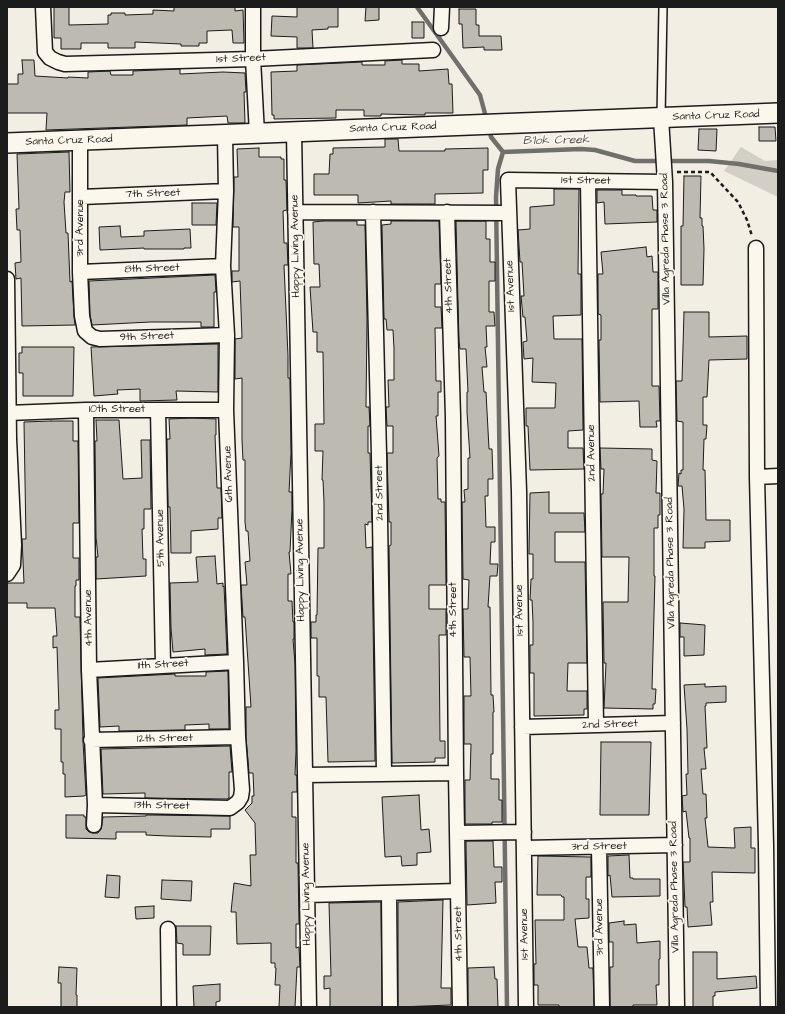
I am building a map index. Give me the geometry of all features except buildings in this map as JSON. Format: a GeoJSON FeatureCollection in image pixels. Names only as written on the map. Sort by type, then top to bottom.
{"type":"FeatureCollection","features":[{"type":"Feature","properties":{"kind":"street","name":"1st Street"},"geometry":{"type":"LineString","coordinates":[[43,7],[44,45],[46,52],[50,58],[66,64],[253,59],[433,50]]}},
{"type":"Feature","properties":{"kind":"street"},"geometry":{"type":"LineString","coordinates":[[253,7],[253,59],[257,134]]}},
{"type":"Feature","properties":{"kind":"street"},"geometry":{"type":"LineString","coordinates":[[441,28],[442,7]]}},
{"type":"Feature","properties":{"kind":"street","name":"Santa Cruz Road"},"geometry":{"type":"LineString","coordinates":[[7,143],[778,113]]}},
{"type":"Feature","properties":{"kind":"street","name":"Villa Agreda Phase 3 Road"},"geometry":{"type":"LineString","coordinates":[[661,118],[664,169],[677,1007]]}},
{"type":"Feature","properties":{"kind":"street","name":"Happy Living Avenue"},"geometry":{"type":"LineString","coordinates":[[294,132],[309,1007]]}},
{"type":"Feature","properties":{"kind":"street","name":"6th Avenue"},"geometry":{"type":"LineString","coordinates":[[225,135],[226,192],[223,266],[227,335],[226,410],[238,737],[242,790],[241,797],[238,802],[230,808]]}},
{"type":"Feature","properties":{"kind":"street","name":"3rd Avenue"},"geometry":{"type":"LineString","coordinates":[[80,140],[80,272],[82,316]]}},
{"type":"Feature","properties":{"kind":"street","name":"1st Street"},"geometry":{"type":"LineString","coordinates":[[508,180],[588,181],[664,169]]}},
{"type":"Feature","properties":{"kind":"street","name":"1st Avenue"},"geometry":{"type":"LineString","coordinates":[[508,180],[498,213],[519,491],[522,727],[511,832],[524,848],[526,1007]]}},
{"type":"Feature","properties":{"kind":"street","name":"2nd Avenue"},"geometry":{"type":"LineString","coordinates":[[588,181],[596,725]]}},
{"type":"Feature","properties":{"kind":"street","name":"7th Street"},"geometry":{"type":"LineString","coordinates":[[80,197],[226,192]]}},
{"type":"Feature","properties":{"kind":"street"},"geometry":{"type":"LineString","coordinates":[[295,212],[498,213]]}},
{"type":"Feature","properties":{"kind":"street","name":"2nd Street"},"geometry":{"type":"LineString","coordinates":[[373,212],[379,455],[384,774]]}},
{"type":"Feature","properties":{"kind":"street","name":"4th Street"},"geometry":{"type":"LineString","coordinates":[[447,212],[452,417],[460,1007]]}},
{"type":"Feature","properties":{"kind":"street"},"geometry":{"type":"LineString","coordinates":[[756,248],[757,477],[766,845],[768,1007]]}},
{"type":"Feature","properties":{"kind":"street","name":"8th Street"},"geometry":{"type":"LineString","coordinates":[[80,272],[223,266]]}},
{"type":"Feature","properties":{"kind":"street"},"geometry":{"type":"LineString","coordinates":[[7,279],[9,508],[14,545],[13,565],[7,574]]}},
{"type":"Feature","properties":{"kind":"street","name":"9th Street"},"geometry":{"type":"LineString","coordinates":[[82,316],[85,331],[92,337],[100,339],[227,335]]}},
{"type":"Feature","properties":{"kind":"street","name":"10th Street"},"geometry":{"type":"LineString","coordinates":[[8,413],[86,410],[226,410]]}},
{"type":"Feature","properties":{"kind":"street","name":"4th Avenue"},"geometry":{"type":"LineString","coordinates":[[86,410],[89,670],[95,805],[94,825]]}},
{"type":"Feature","properties":{"kind":"street","name":"5th Avenue"},"geometry":{"type":"LineString","coordinates":[[158,410],[163,665]]}},
{"type":"Feature","properties":{"kind":"street"},"geometry":{"type":"LineString","coordinates":[[757,477],[778,476]]}},
{"type":"Feature","properties":{"kind":"street","name":"11th Street"},"geometry":{"type":"LineString","coordinates":[[89,670],[236,662]]}},
{"type":"Feature","properties":{"kind":"street","name":"2nd Street"},"geometry":{"type":"LineString","coordinates":[[522,727],[673,723]]}},
{"type":"Feature","properties":{"kind":"street","name":"12th Street"},"geometry":{"type":"LineString","coordinates":[[92,740],[238,737]]}},
{"type":"Feature","properties":{"kind":"street"},"geometry":{"type":"LineString","coordinates":[[305,775],[456,773]]}},
{"type":"Feature","properties":{"kind":"street","name":"13th Street"},"geometry":{"type":"LineString","coordinates":[[95,805],[230,808]]}},
{"type":"Feature","properties":{"kind":"street"},"geometry":{"type":"LineString","coordinates":[[457,833],[511,832]]}},
{"type":"Feature","properties":{"kind":"street","name":"3rd Street"},"geometry":{"type":"LineString","coordinates":[[524,848],[675,845]]}},
{"type":"Feature","properties":{"kind":"street","name":"3rd Avenue"},"geometry":{"type":"LineString","coordinates":[[599,847],[602,1007]]}},
{"type":"Feature","properties":{"kind":"street"},"geometry":{"type":"LineString","coordinates":[[307,895],[458,891]]}},
{"type":"Feature","properties":{"kind":"street"},"geometry":{"type":"LineString","coordinates":[[389,893],[390,1007]]}},
{"type":"Feature","properties":{"kind":"street"},"geometry":{"type":"LineString","coordinates":[[168,929],[169,1007]]}},
{"type":"Feature","properties":{"kind":"lane"},"geometry":{"type":"LineString","coordinates":[[661,118],[663,7]]}},
{"type":"Feature","properties":{"kind":"path"},"geometry":{"type":"LineString","coordinates":[[664,169],[710,172],[738,202],[747,220],[756,248]]}},
{"type":"Feature","properties":{"kind":"shaded area"},"geometry":{"type":"Polygon","coordinates":[[[741,147],[765,161],[778,160],[778,197],[724,171],[741,147]]]}},
{"type":"Feature","properties":{"kind":"waterway","name":"B'lok Creek"},"geometry":{"type":"LineString","coordinates":[[417,7],[480,95],[487,121]]}},
{"type":"Feature","properties":{"kind":"waterway","name":"B'lok Creek"},"geometry":{"type":"LineString","coordinates":[[489,128],[491,137],[503,152]]}},
{"type":"Feature","properties":{"kind":"waterway","name":"B'lok Creek"},"geometry":{"type":"LineString","coordinates":[[503,152],[581,149],[595,150],[635,161],[709,161],[739,164],[778,171]]}},
{"type":"Feature","properties":{"kind":"waterway"},"geometry":{"type":"LineString","coordinates":[[503,152],[498,169],[496,197],[507,1007]]}}]}
